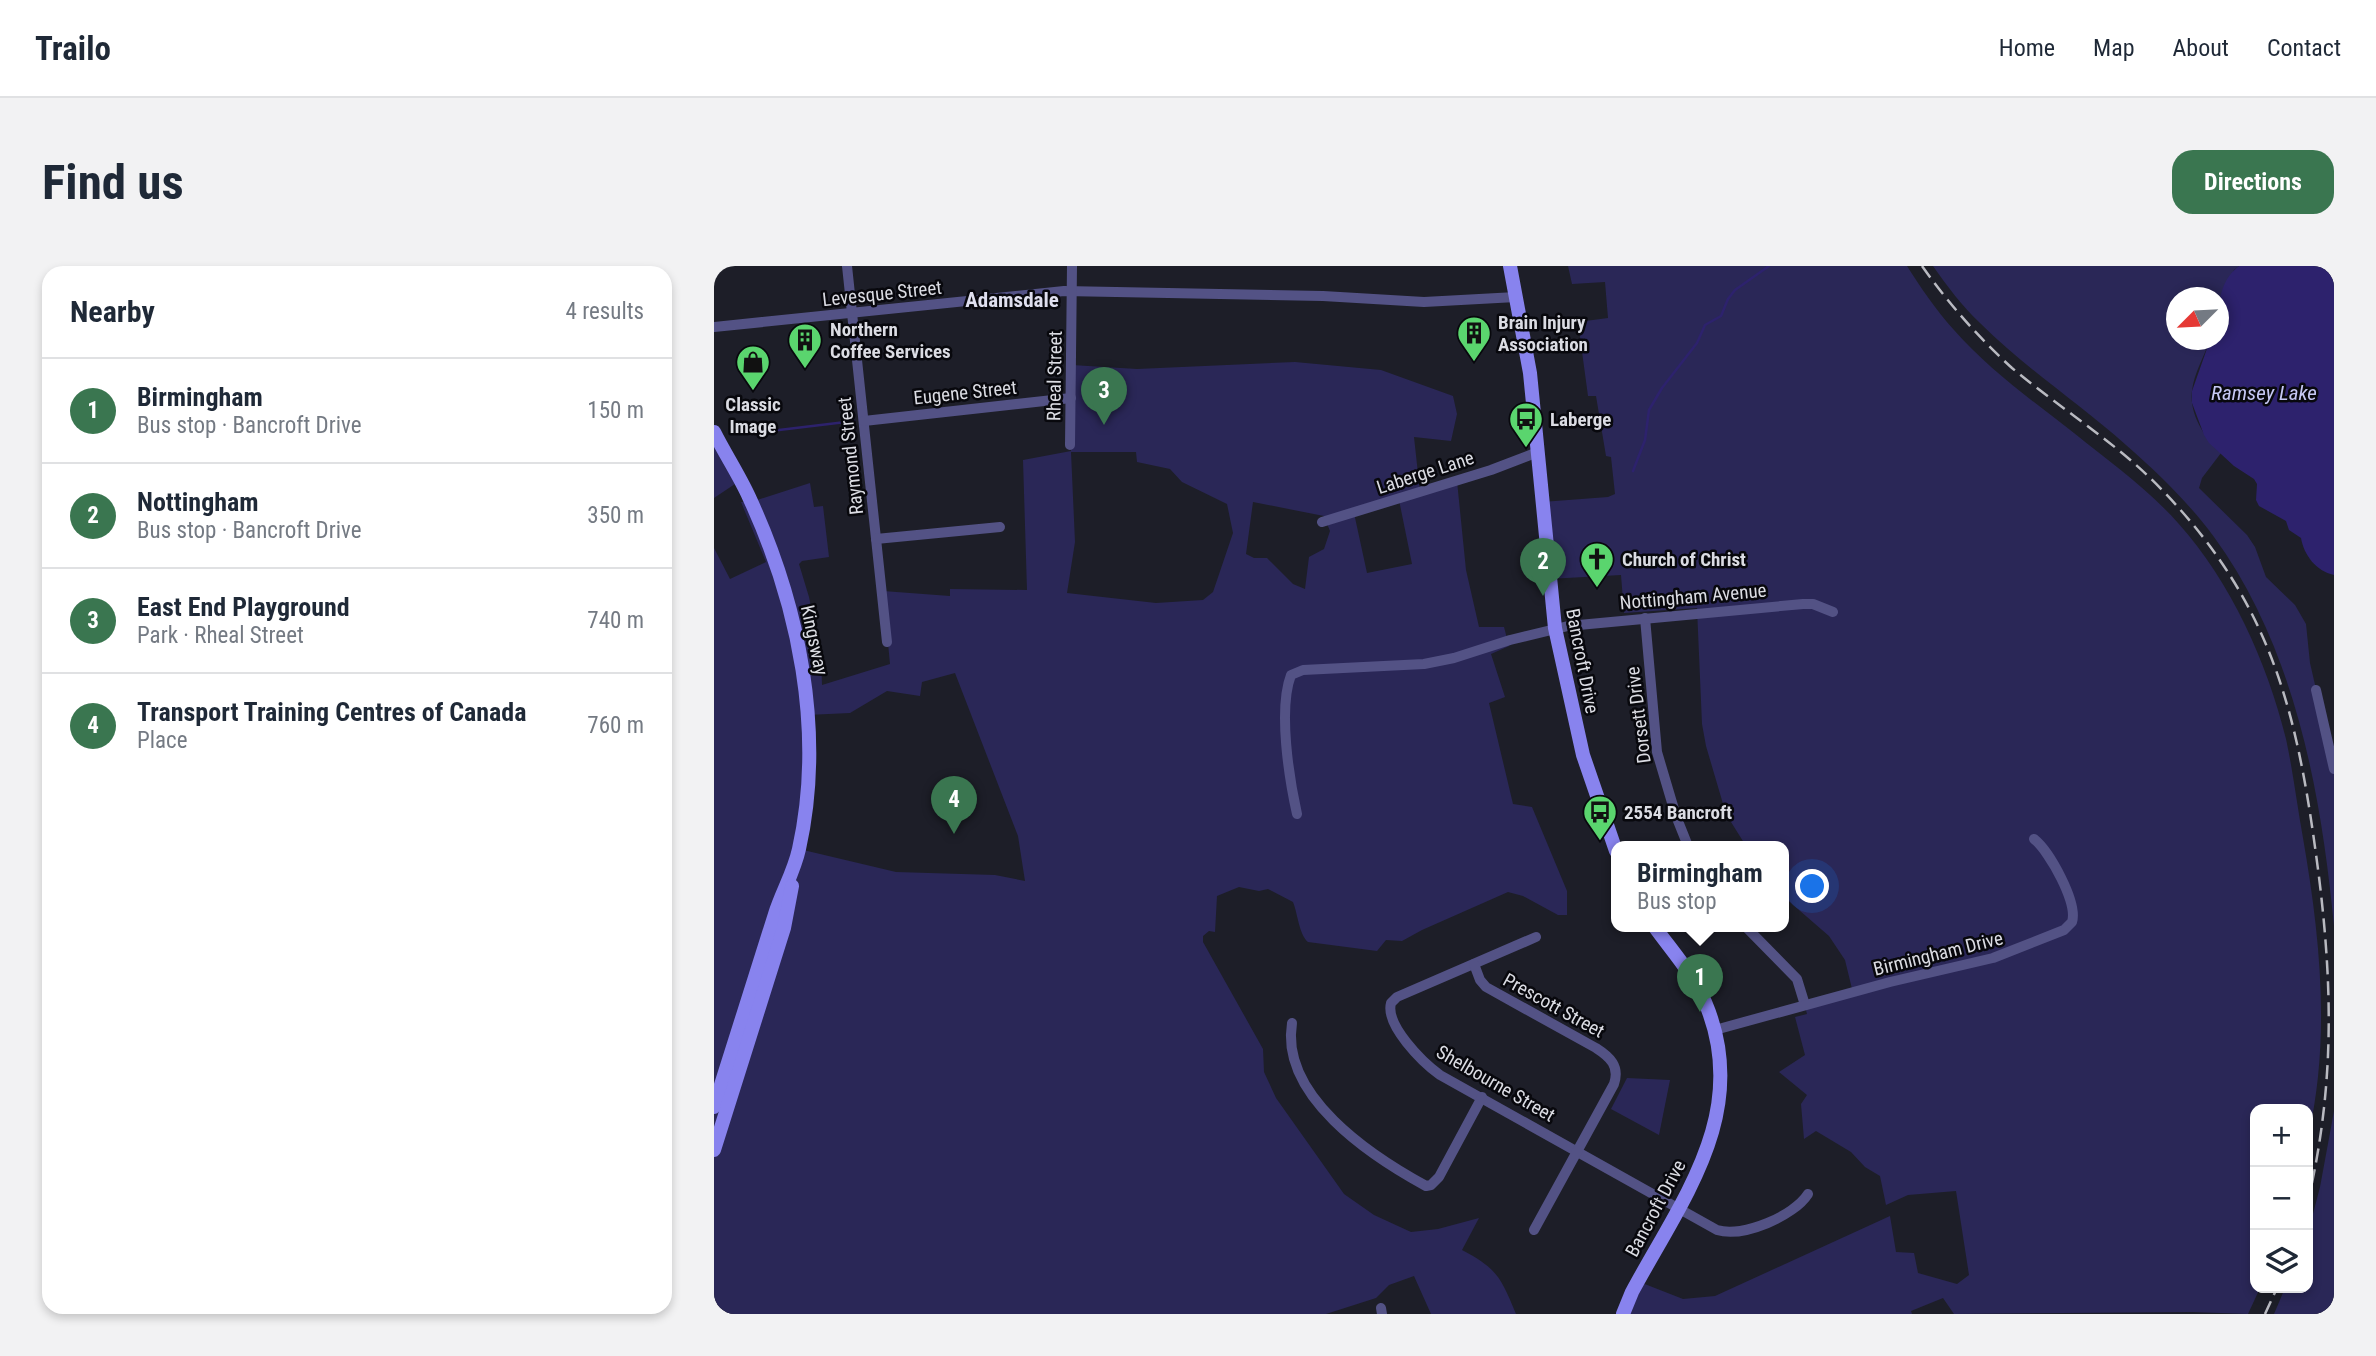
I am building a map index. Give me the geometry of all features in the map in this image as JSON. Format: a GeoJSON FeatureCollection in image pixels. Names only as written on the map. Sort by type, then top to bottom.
{"type":"FeatureCollection","features":[{"type":"Feature","properties":{"kind":"main road","name":"Bancroft Drive"},"geometry":{"type":"LineString","coordinates":[[1510,266],[1530,373],[1555,628],[1583,755],[1613,841]]}},
{"type":"Feature","properties":{"kind":"main road","name":"Kingsway"},"geometry":{"type":"LineString","coordinates":[[714,1150],[789,911],[804,822],[809,768],[802,664],[790,610],[768,542],[749,497],[715,435]]}},
{"type":"Feature","properties":{"kind":"main road","name":"Kingsway"},"geometry":{"type":"LineString","coordinates":[[714,1107],[778,905],[795,864]]}},
{"type":"Feature","properties":{"kind":"main road","name":"Bancroft Drive"},"geometry":{"type":"LineString","coordinates":[[1623,1314],[1632,1292],[1706,1154],[1717,1120],[1721,1074],[1715,1030],[1699,991],[1658,932]]}},
{"type":"Feature","properties":{"kind":"street","name":"Raymond Street"},"geometry":{"type":"LineString","coordinates":[[847,266],[887,642]]}},
{"type":"Feature","properties":{"kind":"street","name":"Rheal Street"},"geometry":{"type":"LineString","coordinates":[[1070,445],[1072,266]]}},
{"type":"Feature","properties":{"kind":"street","name":"Levesque Street"},"geometry":{"type":"LineString","coordinates":[[714,327],[1073,290],[1323,296],[1424,302],[1516,297]]}},
{"type":"Feature","properties":{"kind":"street","name":"Eugene Street"},"geometry":{"type":"LineString","coordinates":[[864,421],[1071,398]]}},
{"type":"Feature","properties":{"kind":"street","name":"Laberge Lane"},"geometry":{"type":"LineString","coordinates":[[1322,522],[1538,453]]}},
{"type":"Feature","properties":{"kind":"street"},"geometry":{"type":"LineString","coordinates":[[876,539],[1000,527]]}},
{"type":"Feature","properties":{"kind":"street","name":"Nottingham Avenue"},"geometry":{"type":"LineString","coordinates":[[1297,814],[1288,762],[1287,687],[1291,675],[1304,670],[1424,663],[1454,658],[1555,628],[1645,618],[1803,604],[1813,604],[1833,612]]}},
{"type":"Feature","properties":{"kind":"street","name":"Dorsett Drive"},"geometry":{"type":"LineString","coordinates":[[1645,618],[1657,752],[1686,841]]}},
{"type":"Feature","properties":{"kind":"street"},"geometry":{"type":"LineString","coordinates":[[2316,690],[2334,769]]}},
{"type":"Feature","properties":{"kind":"street","name":"Birmingham Drive"},"geometry":{"type":"LineString","coordinates":[[1715,1030],[1993,958],[2064,930],[2072,922],[2073,908],[2050,857],[2034,839]]}},
{"type":"Feature","properties":{"kind":"street"},"geometry":{"type":"LineString","coordinates":[[1751,932],[1797,979],[1805,1005]]}},
{"type":"Feature","properties":{"kind":"street","name":"Shelbourne Street"},"geometry":{"type":"LineString","coordinates":[[1536,937],[1397,997],[1391,1003],[1390,1011],[1398,1029],[1430,1068],[1717,1230],[1741,1232],[1797,1208],[1808,1194]]}},
{"type":"Feature","properties":{"kind":"street","name":"Prescott Street"},"geometry":{"type":"LineString","coordinates":[[1474,964],[1486,987],[1596,1048],[1613,1063],[1616,1075],[1614,1084],[1577,1151]]}},
{"type":"Feature","properties":{"kind":"street"},"geometry":{"type":"LineString","coordinates":[[1292,1023],[1290,1037],[1293,1060],[1307,1085],[1336,1123],[1352,1139],[1378,1157],[1426,1185],[1431,1185],[1439,1177],[1482,1097]]}},
{"type":"Feature","properties":{"kind":"street"},"geometry":{"type":"LineString","coordinates":[[1534,1230],[1577,1151]]}},
{"type":"Feature","properties":{"kind":"shaded area"},"geometry":{"type":"Polygon","coordinates":[[[1568,266],[1907,266],[1947,322],[1981,358],[2154,498],[2178,523],[2215,571],[2245,624],[2257,652],[2269,681],[2286,739],[2309,875],[2320,987],[2319,1062],[2313,1111],[2313,1104],[2250,1104],[2250,1293],[2258,1293],[2248,1314],[1954,1314],[1943,1298],[1911,1311],[1912,1314],[1623,1314],[1637,1281],[1683,1299],[1715,1296],[1890,1216],[1896,1252],[1914,1253],[1918,1273],[1957,1284],[1969,1275],[1956,1191],[1908,1195],[1886,1205],[1880,1176],[1865,1167],[1851,1152],[1816,1131],[1804,1139],[1801,1104],[1807,1095],[1779,1072],[1805,1055],[1795,1017],[1807,1014],[1805,1006],[1853,993],[1845,960],[1829,936],[1789,901],[1789,841],[1743,841],[1726,814],[1702,724],[1697,608],[1624,613],[1621,575],[1548,579],[1542,502],[1608,497],[1615,494],[1611,457],[1606,456],[1596,396],[1588,396],[1578,322],[1608,318],[1605,282],[1572,284],[1568,266]]]}},
{"type":"Feature","properties":{"kind":"shaded area"},"geometry":{"type":"Polygon","coordinates":[[[1933,266],[2239,266],[2226,287],[2166,287],[2166,350],[2206,350],[2192,391],[2193,408],[2199,425],[2221,453],[2202,478],[2199,488],[2247,535],[2255,547],[2266,577],[2295,605],[2306,624],[2310,663],[2334,767],[2334,926],[2321,824],[2300,723],[2265,626],[2242,580],[2214,537],[2172,488],[2108,430],[1997,339],[1949,288],[1933,266]]]}},
{"type":"Feature","properties":{"kind":"shaded area"},"geometry":{"type":"Polygon","coordinates":[[[1295,362],[1381,370],[1453,396],[1457,414],[1451,441],[1414,437],[1420,492],[1457,481],[1466,570],[1479,627],[1504,627],[1509,646],[1491,654],[1505,697],[1489,703],[1513,804],[1532,807],[1567,891],[1567,915],[1558,915],[1523,896],[1508,892],[1402,941],[1386,940],[1377,951],[1308,942],[1293,902],[1268,889],[1259,891],[1239,887],[1217,896],[1215,932],[1209,931],[1203,936],[1203,942],[1263,1049],[1264,1072],[1276,1098],[1344,1194],[1374,1215],[1411,1232],[1438,1229],[1479,1218],[1462,1250],[1484,1263],[1497,1276],[1516,1314],[1431,1314],[1414,1276],[1389,1285],[1376,1298],[1326,1314],[714,1314],[714,548],[730,579],[766,562],[741,502],[751,502],[810,483],[814,507],[823,506],[829,557],[802,561],[799,564],[809,597],[821,657],[822,685],[890,664],[883,591],[950,596],[950,589],[1027,590],[1023,460],[1071,451],[1072,365],[1137,369],[1295,362]],[[1071,452],[1075,542],[1067,593],[1156,603],[1203,600],[1213,592],[1233,533],[1227,504],[1182,482],[1170,469],[1137,462],[1136,452],[1071,452]],[[1399,500],[1354,513],[1367,573],[1412,564],[1399,500]],[[1253,502],[1246,554],[1254,558],[1267,558],[1293,584],[1305,589],[1309,557],[1324,549],[1330,531],[1324,516],[1253,502]],[[955,673],[922,682],[920,696],[887,691],[850,713],[807,715],[799,849],[896,872],[995,875],[1025,881],[1018,836],[955,673]]]}},
{"type":"Feature","properties":{"kind":"shaded area"},"geometry":{"type":"Polygon","coordinates":[[[714,436],[735,484],[714,498],[714,436]]]}},
{"type":"Feature","properties":{"kind":"shaded area"},"geometry":{"type":"Polygon","coordinates":[[[1627,1078],[1670,1080],[1659,1135],[1611,1109],[1627,1078]]]}},
{"type":"Feature","properties":{"kind":"shaded area"},"geometry":{"type":"Polygon","coordinates":[[[2334,1111],[2334,1314],[2274,1314],[2283,1293],[2313,1293],[2313,1214],[2334,1111]]]}},
{"type":"Feature","properties":{"kind":"water","name":"Ramsey Lake"},"geometry":{"type":"Polygon","coordinates":[[[2239,266],[2334,266],[2334,575],[2322,570],[2312,561],[2301,538],[2289,530],[2286,521],[2259,506],[2254,479],[2234,466],[2209,443],[2192,403],[2192,391],[2206,350],[2229,350],[2229,287],[2223,287],[2231,273],[2239,266]]]}},
{"type":"Feature","properties":{"kind":"waterway"},"geometry":{"type":"LineString","coordinates":[[1633,471],[1645,440],[1649,410],[1662,388],[1697,343],[1705,325],[1721,316],[1735,290],[1769,266]]}},
{"type":"Feature","properties":{"kind":"waterway"},"geometry":{"type":"LineString","coordinates":[[733,433],[854,421]]}},
{"type":"Feature","properties":{"kind":"railway"},"geometry":{"type":"LineString","coordinates":[[1922,266],[1964,320],[2012,368],[2109,443],[2164,492],[2202,536],[2233,580],[2257,624],[2276,670],[2291,718],[2311,821],[2324,919],[2329,1000],[2327,1079],[2313,1178]]}},
{"type":"Feature","properties":{"kind":"railway"},"geometry":{"type":"LineString","coordinates":[[2265,1314],[2275,1293]]}},
{"type":"Feature","properties":{"kind":"place","name":"Brain Injury Association"},"geometry":{"type":"Point","coordinates":[1474,363]}},
{"type":"Feature","properties":{"kind":"place","name":"Northern Coffee Services"},"geometry":{"type":"Point","coordinates":[805,370]}},
{"type":"Feature","properties":{"kind":"place","name":"Classic Image"},"geometry":{"type":"Point","coordinates":[753,392]}},
{"type":"Feature","properties":{"kind":"place","name":"East End Playground"},"geometry":{"type":"Point","coordinates":[1104,425]}},
{"type":"Feature","properties":{"kind":"place","name":"Laberge"},"geometry":{"type":"Point","coordinates":[1526,449]}},
{"type":"Feature","properties":{"kind":"place","name":"Church of Christ"},"geometry":{"type":"Point","coordinates":[1597,589]}},
{"type":"Feature","properties":{"kind":"place","name":"Nottingham"},"geometry":{"type":"Point","coordinates":[1543,596]}},
{"type":"Feature","properties":{"kind":"place","name":"Transport Training Centres of Canada"},"geometry":{"type":"Point","coordinates":[954,834]}},
{"type":"Feature","properties":{"kind":"place","name":"2554 Bancroft"},"geometry":{"type":"Point","coordinates":[1600,842]}},
{"type":"Feature","properties":{"kind":"place","name":"Birmingham"},"geometry":{"type":"Point","coordinates":[1700,1012]}},
{"type":"Feature","properties":{"kind":"district","name":"Adamsdale"},"geometry":{"type":"Point","coordinates":[1012,300]}}]}
